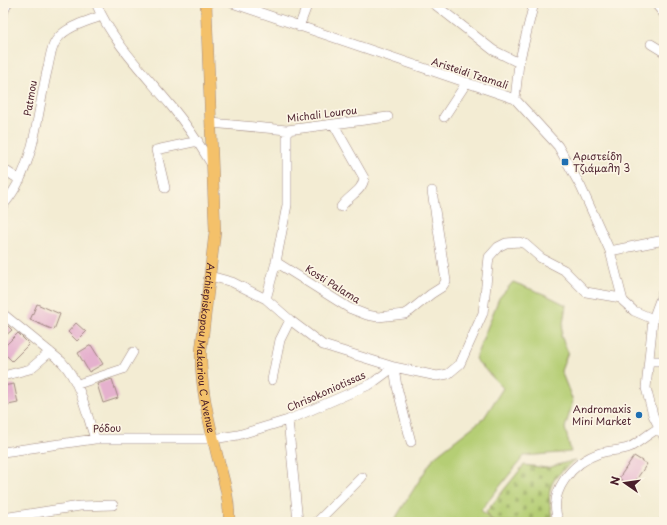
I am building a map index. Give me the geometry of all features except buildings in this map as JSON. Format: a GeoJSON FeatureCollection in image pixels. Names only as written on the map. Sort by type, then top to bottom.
{"type":"FeatureCollection","features":[{"type":"Feature","properties":{"kind":"main road","name":"Archiepiskopou Makariou C Avenue"},"geometry":{"type":"LineString","coordinates":[[206,3],[215,231],[202,344],[201,369],[207,415],[227,496],[229,522]]}},
{"type":"Feature","properties":{"kind":"street"},"geometry":{"type":"LineString","coordinates":[[96,3],[101,16],[119,42],[198,141],[213,166]]}},
{"type":"Feature","properties":{"kind":"street"},"geometry":{"type":"LineString","coordinates":[[299,27],[308,3]]}},
{"type":"Feature","properties":{"kind":"street"},"geometry":{"type":"LineString","coordinates":[[433,3],[493,50],[519,63]]}},
{"type":"Feature","properties":{"kind":"street"},"geometry":{"type":"LineString","coordinates":[[515,99],[519,63],[534,3]]}},
{"type":"Feature","properties":{"kind":"street"},"geometry":{"type":"LineString","coordinates":[[655,3],[664,14]]}},
{"type":"Feature","properties":{"kind":"street","name":"Aristeidi Tzamali"},"geometry":{"type":"LineString","coordinates":[[238,4],[299,27],[515,99],[558,146],[581,187],[610,251],[621,298]]}},
{"type":"Feature","properties":{"kind":"street","name":"Patmou"},"geometry":{"type":"LineString","coordinates":[[3,205],[8,200],[20,180],[32,151],[46,75],[56,40],[72,27],[101,16]]}},
{"type":"Feature","properties":{"kind":"street"},"geometry":{"type":"LineString","coordinates":[[651,44],[664,52]]}},
{"type":"Feature","properties":{"kind":"street"},"geometry":{"type":"LineString","coordinates":[[444,116],[467,82]]}},
{"type":"Feature","properties":{"kind":"street","name":"Michali Lourou"},"geometry":{"type":"LineString","coordinates":[[211,123],[287,130],[388,117]]}},
{"type":"Feature","properties":{"kind":"street"},"geometry":{"type":"LineString","coordinates":[[334,124],[364,178],[360,188],[341,206]]}},
{"type":"Feature","properties":{"kind":"street"},"geometry":{"type":"LineString","coordinates":[[266,299],[276,262],[286,205],[287,130]]}},
{"type":"Feature","properties":{"kind":"street"},"geometry":{"type":"LineString","coordinates":[[165,188],[156,150],[198,141]]}},
{"type":"Feature","properties":{"kind":"street"},"geometry":{"type":"LineString","coordinates":[[3,169],[20,180]]}},
{"type":"Feature","properties":{"kind":"street","name":"Kosti Palama"},"geometry":{"type":"LineString","coordinates":[[276,262],[357,312],[378,317],[405,314],[442,287],[446,281],[432,191]]}},
{"type":"Feature","properties":{"kind":"street"},"geometry":{"type":"LineString","coordinates":[[610,251],[664,240]]}},
{"type":"Feature","properties":{"kind":"street"},"geometry":{"type":"LineString","coordinates":[[210,276],[232,282],[266,299],[290,320],[323,345],[394,367],[437,376],[448,374],[460,364],[483,313],[489,257],[498,247],[506,243],[512,242],[525,244],[541,258],[564,270],[586,292],[621,298],[627,306],[634,311],[654,319]]}},
{"type":"Feature","properties":{"kind":"street"},"geometry":{"type":"LineString","coordinates":[[664,289],[654,319],[647,376],[647,396],[664,437]]}},
{"type":"Feature","properties":{"kind":"street"},"geometry":{"type":"LineString","coordinates":[[3,314],[69,369],[78,384],[95,439]]}},
{"type":"Feature","properties":{"kind":"street"},"geometry":{"type":"LineString","coordinates":[[272,380],[280,340],[290,320]]}},
{"type":"Feature","properties":{"kind":"street"},"geometry":{"type":"LineString","coordinates":[[3,376],[30,369],[50,352]]}},
{"type":"Feature","properties":{"kind":"street"},"geometry":{"type":"LineString","coordinates":[[78,384],[123,369],[134,352]]}},
{"type":"Feature","properties":{"kind":"street"},"geometry":{"type":"LineString","coordinates":[[649,361],[664,361]]}},
{"type":"Feature","properties":{"kind":"street"},"geometry":{"type":"LineString","coordinates":[[394,367],[397,387],[412,442]]}},
{"type":"Feature","properties":{"kind":"street","name":"Chrisokoniotissas"},"geometry":{"type":"LineString","coordinates":[[213,439],[238,435],[288,420],[371,384],[394,367]]}},
{"type":"Feature","properties":{"kind":"street"},"geometry":{"type":"LineString","coordinates":[[288,420],[298,522]]}},
{"type":"Feature","properties":{"kind":"street"},"geometry":{"type":"LineString","coordinates":[[559,522],[556,512],[557,495],[566,476],[576,466],[601,453],[630,446],[659,428]]}},
{"type":"Feature","properties":{"kind":"street","name":"Ρόδου"},"geometry":{"type":"LineString","coordinates":[[3,452],[95,439],[213,439]]}},
{"type":"Feature","properties":{"kind":"street"},"geometry":{"type":"LineString","coordinates":[[317,522],[362,477]]}},
{"type":"Feature","properties":{"kind":"street"},"geometry":{"type":"LineString","coordinates":[[3,518],[80,506],[113,505]]}},
{"type":"Feature","properties":{"kind":"green space"},"geometry":{"type":"Polygon","coordinates":[[[513,282],[546,295],[566,305],[561,336],[568,352],[561,371],[573,401],[565,428],[571,452],[524,456],[481,510],[493,522],[393,522],[434,457],[484,418],[503,388],[475,359],[499,298],[513,282]]]}},
{"type":"Feature","properties":{"kind":"green space"},"geometry":{"type":"Polygon","coordinates":[[[575,460],[559,474],[551,486],[550,501],[553,522],[493,522],[486,512],[524,465],[547,468],[575,460]]]}},
{"type":"Feature","properties":{"kind":"place","name":"Αριστείδη Τζιάμαλη 3"},"geometry":{"type":"Point","coordinates":[565,162]}},
{"type":"Feature","properties":{"kind":"place","name":"Andromaxis Mini Market"},"geometry":{"type":"Point","coordinates":[639,415]}}]}
